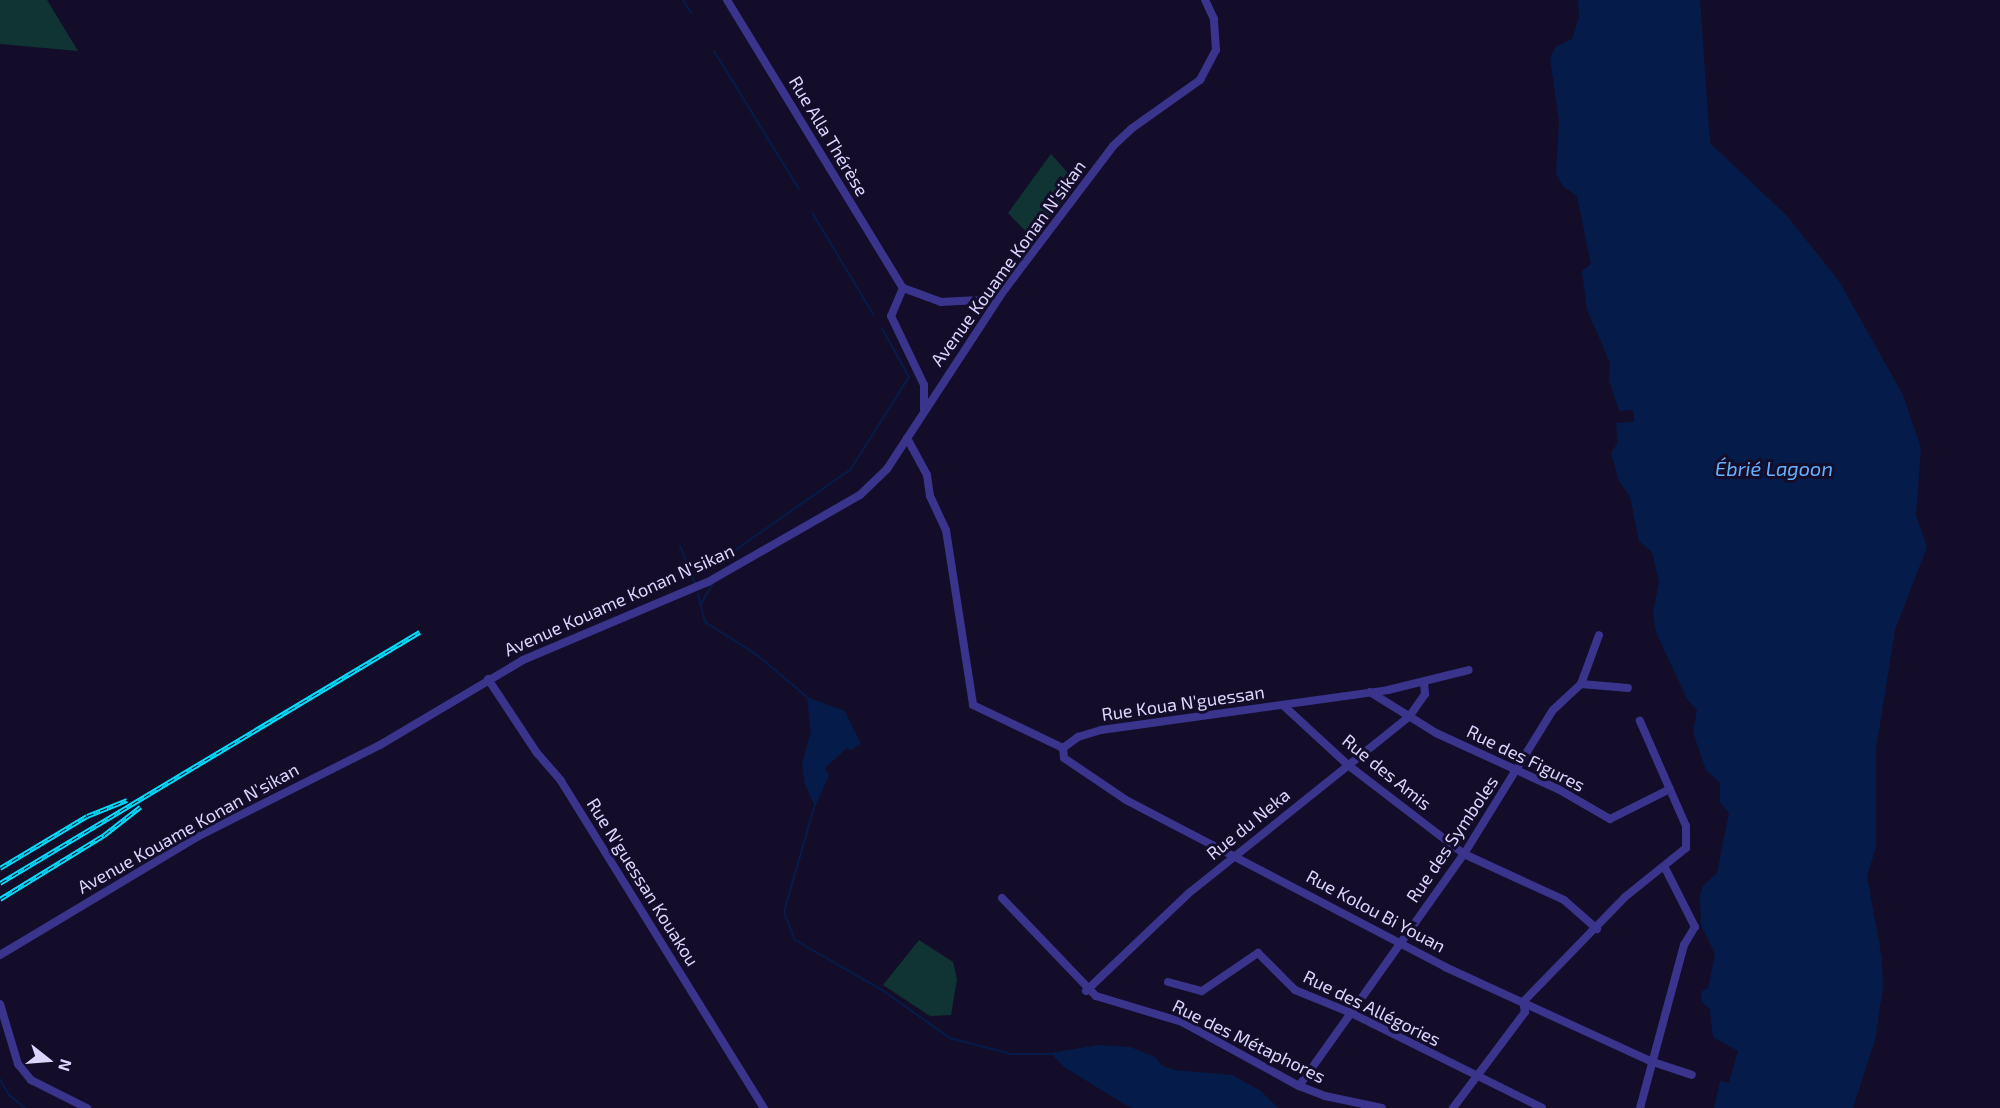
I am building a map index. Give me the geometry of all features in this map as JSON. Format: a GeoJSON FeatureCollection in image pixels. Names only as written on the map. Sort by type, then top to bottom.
{"type":"FeatureCollection","features":[{"type":"Feature","properties":{"kind":"street","name":"Rue Alla Thérèse"},"geometry":{"type":"LineString","coordinates":[[727,0],[903,288]]}},
{"type":"Feature","properties":{"kind":"street","name":"Avenue Kouame Konan N'sikan"},"geometry":{"type":"LineString","coordinates":[[0,955],[197,837],[380,745],[523,660],[708,582],[782,542],[860,495],[887,469],[1005,289],[1113,146],[1131,129],[1200,80],[1216,50],[1214,19],[1205,0]]}},
{"type":"Feature","properties":{"kind":"street"},"geometry":{"type":"LineString","coordinates":[[924,411],[924,385],[891,316],[903,288],[941,302],[979,300],[1005,289]]}},
{"type":"Feature","properties":{"kind":"street"},"geometry":{"type":"LineString","coordinates":[[907,438],[927,475],[930,496],[946,530],[973,705],[1063,748]]}},
{"type":"Feature","properties":{"kind":"street","name":"Rue des Symboles"},"geometry":{"type":"LineString","coordinates":[[1299,1086],[1464,854],[1553,710],[1581,684],[1599,635]]}},
{"type":"Feature","properties":{"kind":"street","name":"Rue Koua N'guessan"},"geometry":{"type":"LineString","coordinates":[[1063,748],[1078,737],[1101,730],[1284,706],[1424,682],[1470,670]]}},
{"type":"Feature","properties":{"kind":"street","name":"Rue N'guessan Kouakou"},"geometry":{"type":"LineString","coordinates":[[488,679],[537,753],[561,781],[764,1108]]}},
{"type":"Feature","properties":{"kind":"street","name":"Rue du Neka"},"geometry":{"type":"LineString","coordinates":[[1086,991],[1189,893],[1409,717],[1425,694],[1424,682]]}},
{"type":"Feature","properties":{"kind":"street"},"geometry":{"type":"LineString","coordinates":[[1581,684],[1628,688]]}},
{"type":"Feature","properties":{"kind":"street","name":"Rue des Figures"},"geometry":{"type":"LineString","coordinates":[[1370,692],[1409,717],[1610,819],[1670,789]]}},
{"type":"Feature","properties":{"kind":"street","name":"Rue des Amis"},"geometry":{"type":"LineString","coordinates":[[1284,706],[1348,765],[1464,854],[1564,900],[1597,929]]}},
{"type":"Feature","properties":{"kind":"street"},"geometry":{"type":"LineString","coordinates":[[1453,1108],[1475,1075],[1525,1012],[1523,1002],[1626,897],[1686,848],[1688,841],[1670,789],[1641,721]]}},
{"type":"Feature","properties":{"kind":"street","name":"Rue Kolou Bi Youan"},"geometry":{"type":"LineString","coordinates":[[1063,748],[1064,758],[1095,781],[1401,943],[1650,1061],[1692,1076]]}},
{"type":"Feature","properties":{"kind":"street"},"geometry":{"type":"LineString","coordinates":[[1640,1108],[1650,1061],[1685,941],[1695,927],[1664,866]]}},
{"type":"Feature","properties":{"kind":"street"},"geometry":{"type":"LineString","coordinates":[[1002,898],[1086,991]]}},
{"type":"Feature","properties":{"kind":"street","name":"Rue des Allégories"},"geometry":{"type":"LineString","coordinates":[[1168,981],[1202,991],[1258,954],[1295,990],[1351,1013],[1542,1108]]}},
{"type":"Feature","properties":{"kind":"street","name":"Rue des Métaphores"},"geometry":{"type":"LineString","coordinates":[[1086,991],[1182,1022],[1299,1086],[1325,1096],[1382,1108]]}},
{"type":"Feature","properties":{"kind":"street"},"geometry":{"type":"LineString","coordinates":[[0,1004],[18,1064],[31,1080],[87,1108]]}},
{"type":"Feature","properties":{"kind":"green space"},"geometry":{"type":"Polygon","coordinates":[[[0,0],[47,0],[78,51],[0,44],[0,0]]]}},
{"type":"Feature","properties":{"kind":"green space"},"geometry":{"type":"Polygon","coordinates":[[[1051,154],[1076,182],[1033,239],[1008,213],[1051,154]]]}},
{"type":"Feature","properties":{"kind":"green space"},"geometry":{"type":"Polygon","coordinates":[[[919,940],[953,962],[957,979],[951,1015],[930,1016],[883,985],[919,940]]]}},
{"type":"Feature","properties":{"kind":"water","name":"Ébrié Lagoon"},"geometry":{"type":"Polygon","coordinates":[[[1578,0],[1700,0],[1710,143],[1787,216],[1839,281],[1903,395],[1921,448],[1916,515],[1927,547],[1895,630],[1876,749],[1876,847],[1867,876],[1882,959],[1883,987],[1875,1040],[1853,1108],[1714,1108],[1720,1081],[1729,1083],[1738,1051],[1713,1037],[1710,1009],[1702,1002],[1701,992],[1708,988],[1715,954],[1701,925],[1700,896],[1702,887],[1717,873],[1729,813],[1720,802],[1720,783],[1706,770],[1693,732],[1697,710],[1687,699],[1656,632],[1653,613],[1659,582],[1652,552],[1639,541],[1630,496],[1619,481],[1611,453],[1618,442],[1616,423],[1634,422],[1633,410],[1619,411],[1609,380],[1610,363],[1587,309],[1582,271],[1591,264],[1577,196],[1563,186],[1556,173],[1559,120],[1550,58],[1556,47],[1572,39],[1579,18],[1578,0]]]}},
{"type":"Feature","properties":{"kind":"water"},"geometry":{"type":"Polygon","coordinates":[[[807,697],[845,711],[861,744],[851,750],[847,748],[825,768],[829,776],[815,806],[805,785],[802,764],[811,731],[807,697]]]}},
{"type":"Feature","properties":{"kind":"water"},"geometry":{"type":"Polygon","coordinates":[[[1098,1045],[1130,1047],[1155,1057],[1161,1065],[1174,1070],[1232,1075],[1261,1091],[1278,1108],[1131,1108],[1064,1067],[1051,1053],[1098,1045]]]}},
{"type":"Feature","properties":{"kind":"waterway"},"geometry":{"type":"LineString","coordinates":[[683,0],[691,13]]}},
{"type":"Feature","properties":{"kind":"waterway"},"geometry":{"type":"LineString","coordinates":[[714,51],[799,189]]}},
{"type":"Feature","properties":{"kind":"waterway"},"geometry":{"type":"LineString","coordinates":[[813,214],[873,314]]}},
{"type":"Feature","properties":{"kind":"waterway"},"geometry":{"type":"LineString","coordinates":[[734,551],[851,469],[909,377],[882,328]]}},
{"type":"Feature","properties":{"kind":"waterway"},"geometry":{"type":"LineString","coordinates":[[680,546],[695,583]]}},
{"type":"Feature","properties":{"kind":"waterway"},"geometry":{"type":"LineString","coordinates":[[701,604],[713,583]]}},
{"type":"Feature","properties":{"kind":"waterway"},"geometry":{"type":"LineString","coordinates":[[698,594],[705,622],[756,654],[807,697]]}},
{"type":"Feature","properties":{"kind":"waterway"},"geometry":{"type":"LineString","coordinates":[[815,804],[784,912],[795,940],[882,990],[950,1038],[1011,1054],[1052,1054]]}},
{"type":"Feature","properties":{"kind":"waterway"},"geometry":{"type":"LineString","coordinates":[[0,1079],[9,1095],[25,1108]]}},
{"type":"Feature","properties":{"kind":"railway"},"geometry":{"type":"LineString","coordinates":[[0,883],[420,632]]}},
{"type":"Feature","properties":{"kind":"railway"},"geometry":{"type":"LineString","coordinates":[[0,868],[87,816],[127,800]]}},
{"type":"Feature","properties":{"kind":"railway"},"geometry":{"type":"LineString","coordinates":[[0,899],[104,835],[140,807]]}}]}
